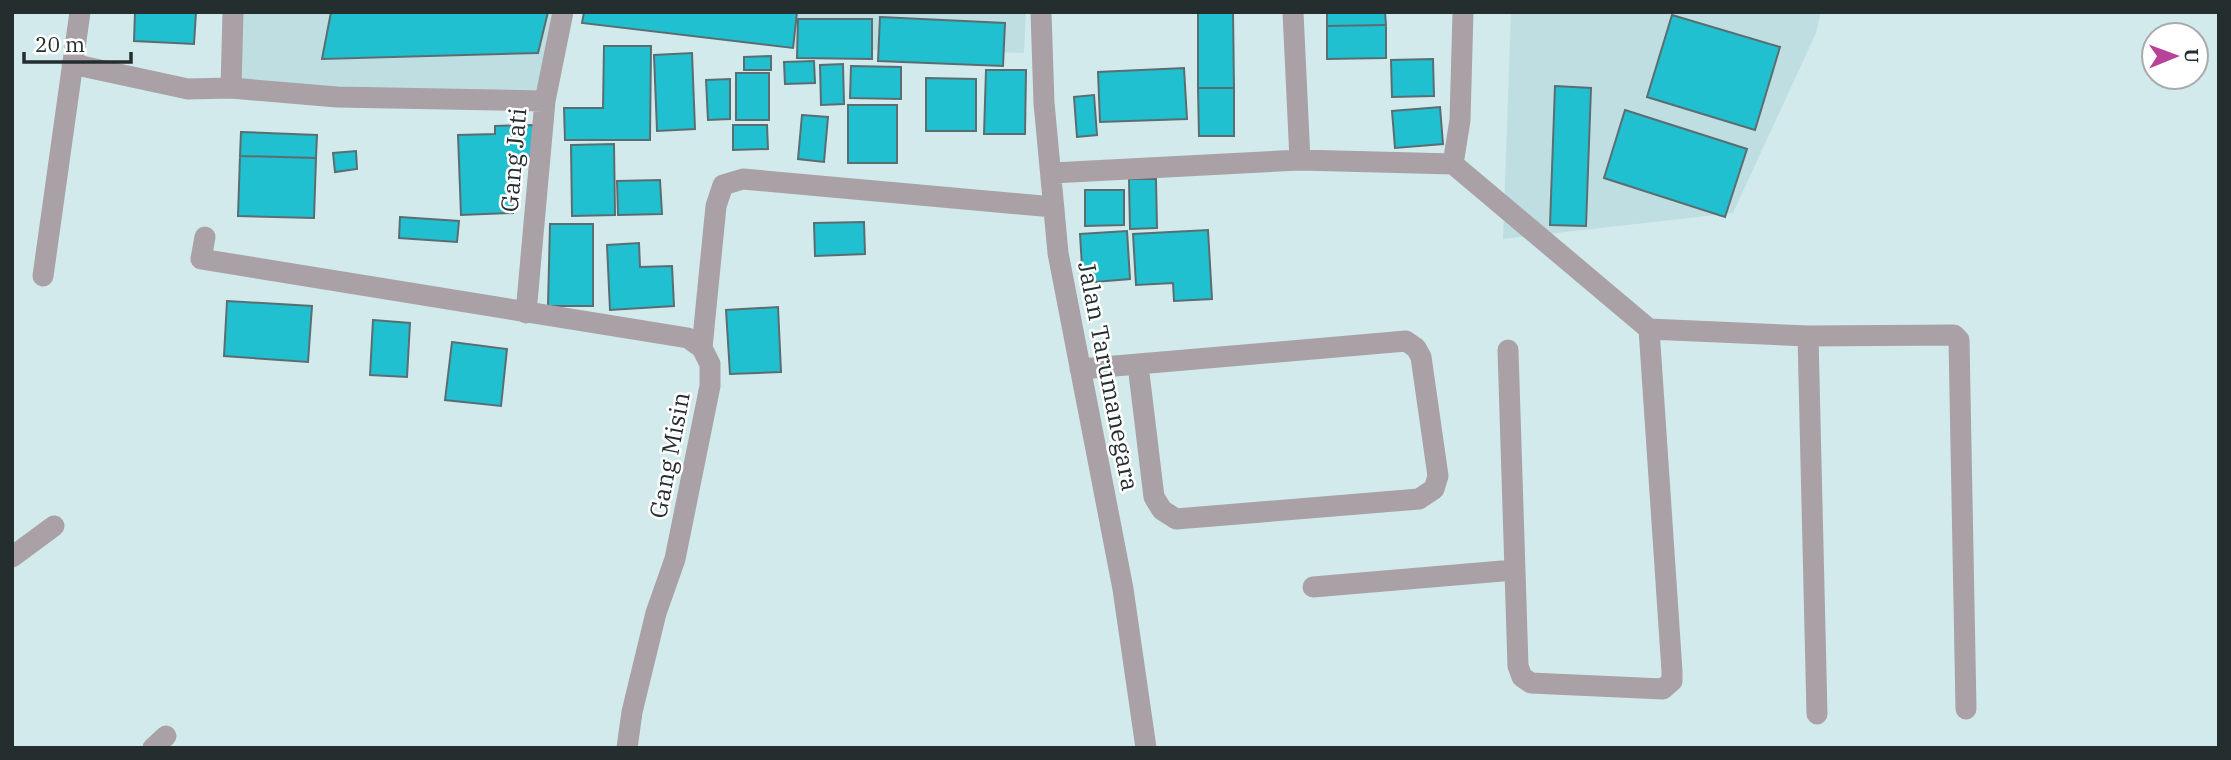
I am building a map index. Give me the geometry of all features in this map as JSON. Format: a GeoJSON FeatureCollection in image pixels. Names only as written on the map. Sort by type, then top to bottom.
{"type":"FeatureCollection","features":[{"type":"Feature","properties":{"kind":"street"},"geometry":{"type":"LineString","coordinates":[[43,276],[80,12]]}},
{"type":"Feature","properties":{"kind":"street"},"geometry":{"type":"LineString","coordinates":[[231,88],[233,12]]}},
{"type":"Feature","properties":{"kind":"street","name":"Gang Jati"},"geometry":{"type":"LineString","coordinates":[[526,313],[545,101],[563,12]]}},
{"type":"Feature","properties":{"kind":"street","name":"Jalan Tarumanegara"},"geometry":{"type":"LineString","coordinates":[[1041,12],[1044,103],[1058,253],[1132,639],[1146,748]]}},
{"type":"Feature","properties":{"kind":"street"},"geometry":{"type":"LineString","coordinates":[[1293,12],[1300,160]]}},
{"type":"Feature","properties":{"kind":"street"},"geometry":{"type":"LineString","coordinates":[[1453,164],[1460,120],[1463,12]]}},
{"type":"Feature","properties":{"kind":"street"},"geometry":{"type":"LineString","coordinates":[[72,64],[188,89],[231,88],[337,97],[545,101]]}},
{"type":"Feature","properties":{"kind":"street"},"geometry":{"type":"LineString","coordinates":[[1052,173],[1300,160],[1453,164],[1648,329],[1808,336],[1954,335],[1959,340],[1966,709]]}},
{"type":"Feature","properties":{"kind":"street","name":"Gang Misin"},"geometry":{"type":"LineString","coordinates":[[627,748],[640,674],[656,613],[675,559],[703,431],[710,364],[702,348],[716,205],[723,185],[743,178],[1053,207]]}},
{"type":"Feature","properties":{"kind":"street"},"geometry":{"type":"LineString","coordinates":[[205,237],[201,259],[688,338],[702,348]]}},
{"type":"Feature","properties":{"kind":"street"},"geometry":{"type":"LineString","coordinates":[[1508,350],[1518,666],[1522,677],[1531,684],[1663,689],[1669,686],[1672,671],[1648,329]]}},
{"type":"Feature","properties":{"kind":"street"},"geometry":{"type":"LineString","coordinates":[[1808,336],[1816,714]]}},
{"type":"Feature","properties":{"kind":"street"},"geometry":{"type":"LineString","coordinates":[[1080,369],[1406,341],[1416,348],[1421,358],[1438,475],[1434,489],[1419,499],[1176,519],[1162,510],[1154,497],[1138,365]]}},
{"type":"Feature","properties":{"kind":"street"},"geometry":{"type":"LineString","coordinates":[[12,557],[54,526]]}},
{"type":"Feature","properties":{"kind":"street"},"geometry":{"type":"LineString","coordinates":[[1313,587],[1514,570]]}},
{"type":"Feature","properties":{"kind":"shaded area"},"geometry":{"type":"Polygon","coordinates":[[[236,12],[561,12],[551,91],[223,89],[236,12]]]}},
{"type":"Feature","properties":{"kind":"shaded area"},"geometry":{"type":"Polygon","coordinates":[[[590,12],[1026,12],[1024,53],[793,48],[590,12]]]}},
{"type":"Feature","properties":{"kind":"shaded area"},"geometry":{"type":"Polygon","coordinates":[[[1511,12],[1821,12],[1816,33],[1733,213],[1503,239],[1511,12]]]}},
{"type":"Feature","properties":{"kind":"building"},"geometry":{"type":"Polygon","coordinates":[[[135,12],[196,12],[194,44],[134,41],[135,12]]]}},
{"type":"Feature","properties":{"kind":"building"},"geometry":{"type":"Polygon","coordinates":[[[331,12],[548,12],[538,53],[322,59],[331,12]]]}},
{"type":"Feature","properties":{"kind":"building"},"geometry":{"type":"Polygon","coordinates":[[[584,12],[797,12],[793,48],[582,23],[584,12]]]}},
{"type":"Feature","properties":{"kind":"building"},"geometry":{"type":"Polygon","coordinates":[[[1198,12],[1233,12],[1234,88],[1198,88],[1198,12]]]}},
{"type":"Feature","properties":{"kind":"building"},"geometry":{"type":"Polygon","coordinates":[[[1327,12],[1385,12],[1386,25],[1327,26],[1327,12]]]}},
{"type":"Feature","properties":{"kind":"building"},"geometry":{"type":"Polygon","coordinates":[[[1672,15],[1780,47],[1755,130],[1647,97],[1672,15]]]}},
{"type":"Feature","properties":{"kind":"building"},"geometry":{"type":"Polygon","coordinates":[[[880,17],[1005,23],[1003,66],[878,61],[880,17]]]}},
{"type":"Feature","properties":{"kind":"building"},"geometry":{"type":"Polygon","coordinates":[[[798,19],[872,19],[872,59],[797,58],[798,19]]]}},
{"type":"Feature","properties":{"kind":"building"},"geometry":{"type":"Polygon","coordinates":[[[1386,25],[1386,58],[1327,59],[1327,26],[1386,25]]]}},
{"type":"Feature","properties":{"kind":"building"},"geometry":{"type":"Polygon","coordinates":[[[604,46],[651,46],[650,140],[565,140],[564,108],[603,108],[604,46]]]}},
{"type":"Feature","properties":{"kind":"building"},"geometry":{"type":"Polygon","coordinates":[[[692,53],[695,129],[657,131],[654,55],[692,53]]]}},
{"type":"Feature","properties":{"kind":"building"},"geometry":{"type":"Polygon","coordinates":[[[771,56],[771,70],[744,70],[744,57],[771,56]]]}},
{"type":"Feature","properties":{"kind":"building"},"geometry":{"type":"Polygon","coordinates":[[[1433,59],[1434,96],[1392,97],[1391,60],[1433,59]]]}},
{"type":"Feature","properties":{"kind":"building"},"geometry":{"type":"Polygon","coordinates":[[[814,61],[815,83],[785,84],[784,62],[814,61]]]}},
{"type":"Feature","properties":{"kind":"building"},"geometry":{"type":"Polygon","coordinates":[[[843,64],[844,104],[821,105],[820,65],[843,64]]]}},
{"type":"Feature","properties":{"kind":"building"},"geometry":{"type":"Polygon","coordinates":[[[851,66],[901,67],[901,99],[850,98],[851,66]]]}},
{"type":"Feature","properties":{"kind":"building"},"geometry":{"type":"Polygon","coordinates":[[[1184,68],[1187,119],[1100,122],[1098,72],[1184,68]]]}},
{"type":"Feature","properties":{"kind":"building"},"geometry":{"type":"Polygon","coordinates":[[[986,70],[1026,70],[1025,134],[984,134],[986,70]]]}},
{"type":"Feature","properties":{"kind":"building"},"geometry":{"type":"Polygon","coordinates":[[[736,73],[769,73],[769,120],[736,120],[736,73]]]}},
{"type":"Feature","properties":{"kind":"building"},"geometry":{"type":"Polygon","coordinates":[[[926,78],[976,79],[976,131],[926,131],[926,78]]]}},
{"type":"Feature","properties":{"kind":"building"},"geometry":{"type":"Polygon","coordinates":[[[730,79],[730,119],[708,120],[706,80],[730,79]]]}},
{"type":"Feature","properties":{"kind":"building"},"geometry":{"type":"Polygon","coordinates":[[[1555,86],[1591,88],[1586,226],[1550,225],[1555,86]]]}},
{"type":"Feature","properties":{"kind":"building"},"geometry":{"type":"Polygon","coordinates":[[[1198,88],[1234,88],[1234,136],[1199,136],[1198,88]]]}},
{"type":"Feature","properties":{"kind":"building"},"geometry":{"type":"Polygon","coordinates":[[[1094,95],[1097,135],[1077,137],[1074,97],[1094,95]]]}},
{"type":"Feature","properties":{"kind":"building"},"geometry":{"type":"Polygon","coordinates":[[[848,105],[897,105],[897,163],[848,163],[848,105]]]}},
{"type":"Feature","properties":{"kind":"building"},"geometry":{"type":"Polygon","coordinates":[[[1440,107],[1443,144],[1395,148],[1392,111],[1440,107]]]}},
{"type":"Feature","properties":{"kind":"building"},"geometry":{"type":"Polygon","coordinates":[[[1625,110],[1747,149],[1725,217],[1604,178],[1625,110]]]}},
{"type":"Feature","properties":{"kind":"building"},"geometry":{"type":"Polygon","coordinates":[[[802,115],[828,117],[824,162],[798,159],[802,115]]]}},
{"type":"Feature","properties":{"kind":"building"},"geometry":{"type":"Polygon","coordinates":[[[533,125],[535,156],[510,157],[513,213],[461,215],[458,135],[495,134],[495,126],[533,125]]]}},
{"type":"Feature","properties":{"kind":"building"},"geometry":{"type":"Polygon","coordinates":[[[733,125],[767,125],[768,149],[733,150],[733,125]]]}},
{"type":"Feature","properties":{"kind":"building"},"geometry":{"type":"Polygon","coordinates":[[[241,132],[317,135],[316,158],[240,156],[241,132]]]}},
{"type":"Feature","properties":{"kind":"building"},"geometry":{"type":"Polygon","coordinates":[[[614,144],[615,215],[572,216],[571,145],[614,144]]]}},
{"type":"Feature","properties":{"kind":"building"},"geometry":{"type":"Polygon","coordinates":[[[356,151],[357,169],[335,172],[333,153],[356,151]]]}},
{"type":"Feature","properties":{"kind":"building"},"geometry":{"type":"Polygon","coordinates":[[[240,156],[316,158],[314,218],[238,216],[240,156]]]}},
{"type":"Feature","properties":{"kind":"building"},"geometry":{"type":"Polygon","coordinates":[[[1129,179],[1156,179],[1157,228],[1130,229],[1129,179]]]}},
{"type":"Feature","properties":{"kind":"building"},"geometry":{"type":"Polygon","coordinates":[[[660,180],[662,214],[618,215],[617,181],[660,180]]]}},
{"type":"Feature","properties":{"kind":"building"},"geometry":{"type":"Polygon","coordinates":[[[1085,190],[1124,190],[1124,225],[1085,226],[1085,190]]]}},
{"type":"Feature","properties":{"kind":"building"},"geometry":{"type":"Polygon","coordinates":[[[400,217],[459,221],[457,242],[399,238],[400,217]]]}},
{"type":"Feature","properties":{"kind":"building"},"geometry":{"type":"Polygon","coordinates":[[[864,222],[865,254],[815,256],[814,223],[864,222]]]}},
{"type":"Feature","properties":{"kind":"building"},"geometry":{"type":"Polygon","coordinates":[[[550,224],[593,224],[593,306],[548,306],[550,224]]]}},
{"type":"Feature","properties":{"kind":"building"},"geometry":{"type":"Polygon","coordinates":[[[1208,230],[1212,299],[1174,301],[1173,283],[1136,285],[1133,234],[1208,230]]]}},
{"type":"Feature","properties":{"kind":"building"},"geometry":{"type":"Polygon","coordinates":[[[1127,231],[1130,279],[1083,283],[1080,234],[1127,231]]]}},
{"type":"Feature","properties":{"kind":"building"},"geometry":{"type":"Polygon","coordinates":[[[639,243],[640,267],[672,266],[674,306],[610,310],[607,245],[639,243]]]}},
{"type":"Feature","properties":{"kind":"building"},"geometry":{"type":"Polygon","coordinates":[[[227,301],[312,306],[308,362],[224,356],[227,301]]]}},
{"type":"Feature","properties":{"kind":"building"},"geometry":{"type":"Polygon","coordinates":[[[778,307],[781,372],[730,374],[726,310],[778,307]]]}},
{"type":"Feature","properties":{"kind":"building"},"geometry":{"type":"Polygon","coordinates":[[[373,320],[410,323],[407,377],[370,375],[373,320]]]}},
{"type":"Feature","properties":{"kind":"building"},"geometry":{"type":"Polygon","coordinates":[[[452,342],[507,349],[501,406],[445,400],[452,342]]]}}]}
